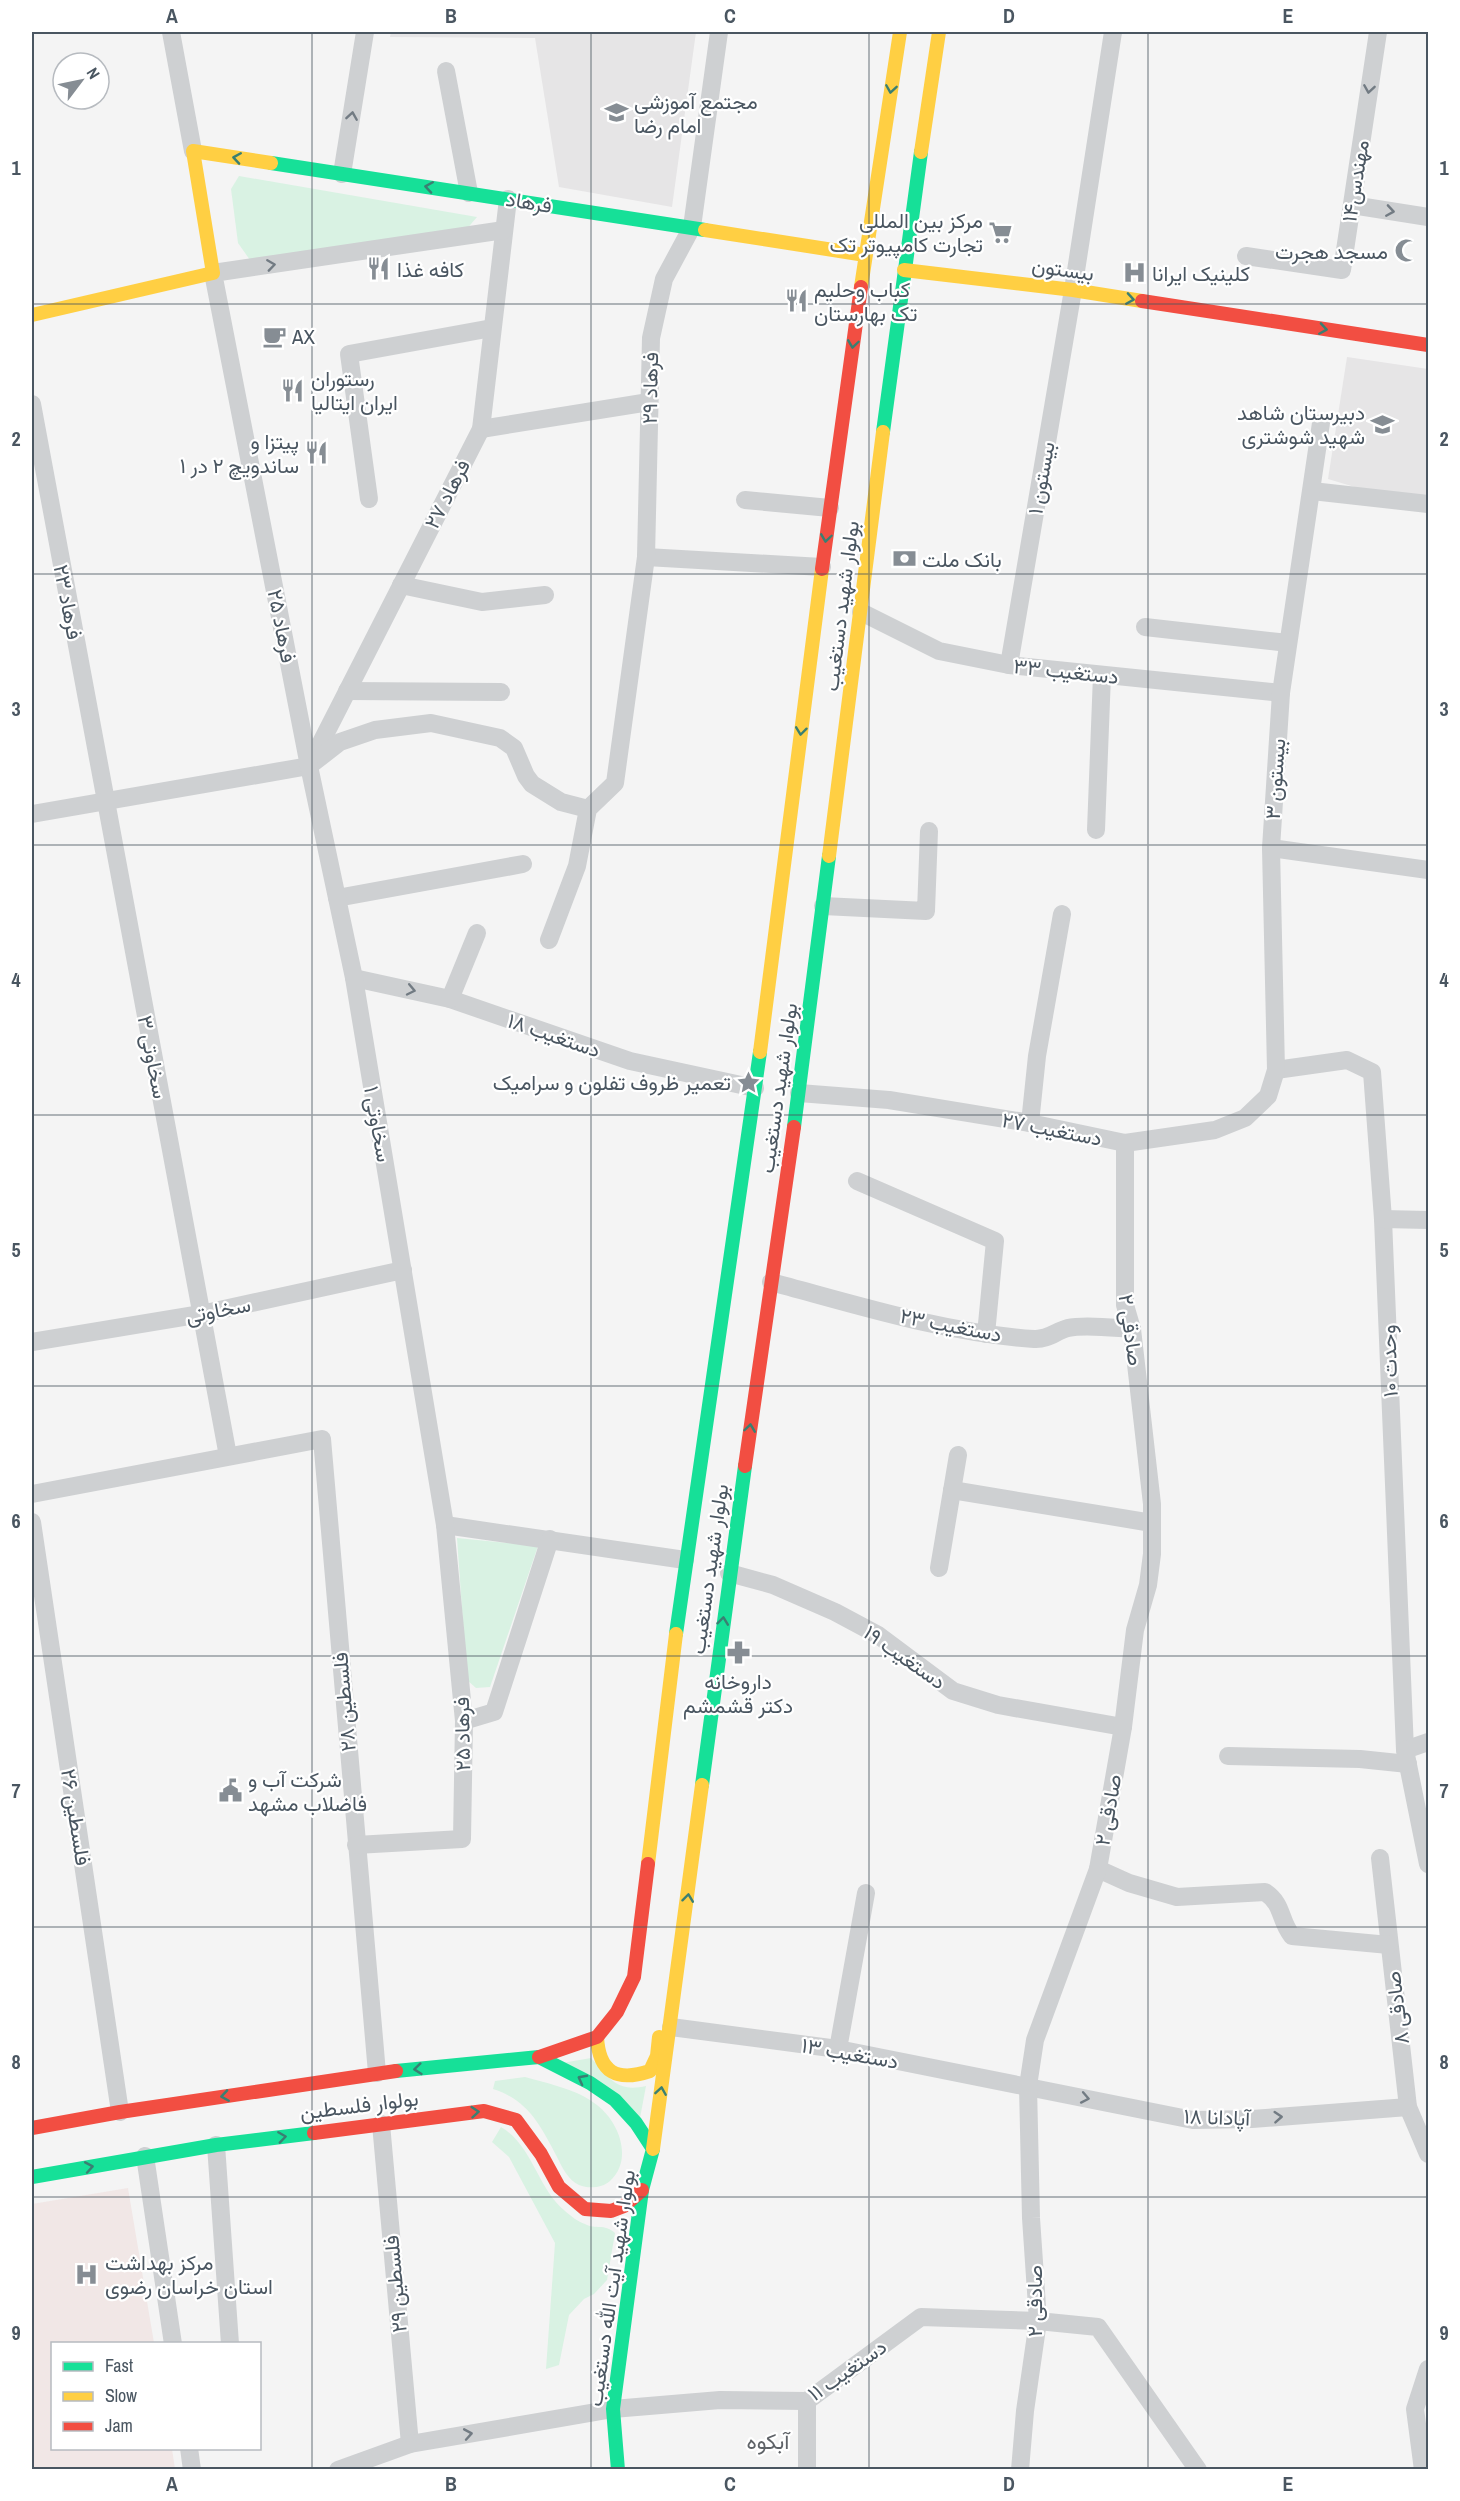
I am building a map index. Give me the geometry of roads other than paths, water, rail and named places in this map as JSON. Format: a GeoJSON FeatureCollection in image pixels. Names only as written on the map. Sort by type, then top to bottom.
{"type":"FeatureCollection","features":[{"type":"Feature","properties":{"kind":"main road","name":"بولوار شهید دستغیب"},"geometry":{"type":"LineString","coordinates":[[597,2037],[617,2012],[634,1977],[685,1560],[755,1088],[830,508],[900,32]]}},
{"type":"Feature","properties":{"kind":"main road","name":"بولوار شهید دستغیب"},"geometry":{"type":"LineString","coordinates":[[652,2149],[671,2027],[729,1573],[799,1092],[904,270],[939,32]]}},
{"type":"Feature","properties":{"kind":"main road","name":"فرهاد"},"geometry":{"type":"LineString","coordinates":[[193,151],[866,255]]}},
{"type":"Feature","properties":{"kind":"main road"},"geometry":{"type":"LineString","coordinates":[[193,151],[213,273]]}},
{"type":"Feature","properties":{"kind":"main road","name":"بیستون"},"geometry":{"type":"LineString","coordinates":[[904,270],[1073,290],[1428,345]]}},
{"type":"Feature","properties":{"kind":"main road","name":"فرهاد"},"geometry":{"type":"LineString","coordinates":[[32,315],[213,273]]}},
{"type":"Feature","properties":{"kind":"main road"},"geometry":{"type":"LineString","coordinates":[[539,2057],[597,2037],[597,2047],[603,2065],[612,2073],[624,2077],[637,2076],[650,2071],[657,2056],[666,1986],[679,1964]]}},
{"type":"Feature","properties":{"kind":"main road"},"geometry":{"type":"LineString","coordinates":[[539,2057],[590,2083],[615,2100],[636,2124],[652,2149]]}},
{"type":"Feature","properties":{"kind":"main road","name":"بولوار فلسطین"},"geometry":{"type":"LineString","coordinates":[[32,2128],[120,2112],[377,2073],[539,2057]]}},
{"type":"Feature","properties":{"kind":"main road","name":"بولوار فلسطین"},"geometry":{"type":"LineString","coordinates":[[32,2177],[216,2145],[484,2111],[516,2120],[541,2154],[559,2187],[585,2209],[611,2211],[624,2206],[642,2190]]}},
{"type":"Feature","properties":{"kind":"main road","name":"بولوار شهید آیت الله دستغیب"},"geometry":{"type":"LineString","coordinates":[[618,2469],[613,2409],[642,2190],[652,2149]]}},
{"type":"Feature","properties":{"kind":"street"},"geometry":{"type":"LineString","coordinates":[[171,32],[193,151]]}},
{"type":"Feature","properties":{"kind":"street"},"geometry":{"type":"LineString","coordinates":[[342,174],[365,32]]}},
{"type":"Feature","properties":{"kind":"street"},"geometry":{"type":"LineString","coordinates":[[692,227],[719,32]]}},
{"type":"Feature","properties":{"kind":"street","name":"بیستون ۱"},"geometry":{"type":"LineString","coordinates":[[1009,665],[1073,290],[1113,32]]}},
{"type":"Feature","properties":{"kind":"street","name":"مهندس۱۴"},"geometry":{"type":"LineString","coordinates":[[1246,256],[1342,270],[1378,32]]}},
{"type":"Feature","properties":{"kind":"street"},"geometry":{"type":"LineString","coordinates":[[446,71],[469,193]]}},
{"type":"Feature","properties":{"kind":"street","name":"فرهاد ۲۷"},"geometry":{"type":"LineString","coordinates":[[309,765],[481,429],[508,199]]}},
{"type":"Feature","properties":{"kind":"street"},"geometry":{"type":"LineString","coordinates":[[1352,205],[1428,217]]}},
{"type":"Feature","properties":{"kind":"street","name":"فرهاد ۲۹"},"geometry":{"type":"LineString","coordinates":[[588,809],[615,783],[646,557],[651,338],[664,279],[692,227]]}},
{"type":"Feature","properties":{"kind":"street","name":"فرهاد"},"geometry":{"type":"LineString","coordinates":[[213,273],[504,230]]}},
{"type":"Feature","properties":{"kind":"street","name":"فرهاد ۲۵"},"geometry":{"type":"LineString","coordinates":[[213,273],[309,765],[354,978]]}},
{"type":"Feature","properties":{"kind":"street"},"geometry":{"type":"LineString","coordinates":[[369,500],[349,354],[492,328]]}},
{"type":"Feature","properties":{"kind":"street"},"geometry":{"type":"LineString","coordinates":[[481,429],[649,402]]}},
{"type":"Feature","properties":{"kind":"street","name":"فرهاد ۲۳"},"geometry":{"type":"LineString","coordinates":[[32,404],[105,800]]}},
{"type":"Feature","properties":{"kind":"street","name":"بیستون ۳"},"geometry":{"type":"LineString","coordinates":[[1276,1070],[1271,848],[1281,693],[1321,423]]}},
{"type":"Feature","properties":{"kind":"street"},"geometry":{"type":"LineString","coordinates":[[1312,491],[1428,504]]}},
{"type":"Feature","properties":{"kind":"street"},"geometry":{"type":"LineString","coordinates":[[744,500],[830,508]]}},
{"type":"Feature","properties":{"kind":"street"},"geometry":{"type":"LineString","coordinates":[[646,557],[822,567]]}},
{"type":"Feature","properties":{"kind":"street"},"geometry":{"type":"LineString","coordinates":[[401,585],[482,602],[545,595]]}},
{"type":"Feature","properties":{"kind":"street","name":"دستغیب ۳۳"},"geometry":{"type":"LineString","coordinates":[[861,612],[939,651],[1009,665],[1281,693]]}},
{"type":"Feature","properties":{"kind":"street"},"geometry":{"type":"LineString","coordinates":[[1146,627],[1288,643]]}},
{"type":"Feature","properties":{"kind":"street"},"geometry":{"type":"LineString","coordinates":[[1096,830],[1102,675]]}},
{"type":"Feature","properties":{"kind":"street"},"geometry":{"type":"LineString","coordinates":[[347,691],[501,692]]}},
{"type":"Feature","properties":{"kind":"street"},"geometry":{"type":"LineString","coordinates":[[32,814],[309,765],[340,742],[375,730],[431,723],[500,738],[514,748],[532,784],[561,802],[588,809],[577,866],[549,940]]}},
{"type":"Feature","properties":{"kind":"street","name":"سخاوتی ۳"},"geometry":{"type":"LineString","coordinates":[[105,800],[228,1456]]}},
{"type":"Feature","properties":{"kind":"street"},"geometry":{"type":"LineString","coordinates":[[823,906],[926,911],[929,831]]}},
{"type":"Feature","properties":{"kind":"street"},"geometry":{"type":"LineString","coordinates":[[1271,848],[1428,870]]}},
{"type":"Feature","properties":{"kind":"street"},"geometry":{"type":"LineString","coordinates":[[337,898],[523,864]]}},
{"type":"Feature","properties":{"kind":"street"},"geometry":{"type":"LineString","coordinates":[[1030,1123],[1037,1056],[1062,914]]}},
{"type":"Feature","properties":{"kind":"street"},"geometry":{"type":"LineString","coordinates":[[450,999],[477,933]]}},
{"type":"Feature","properties":{"kind":"street","name":"دستغیب ۱۸"},"geometry":{"type":"LineString","coordinates":[[354,978],[450,999],[630,1061],[755,1088]]}},
{"type":"Feature","properties":{"kind":"street","name":"سخاوتی ۱"},"geometry":{"type":"LineString","coordinates":[[354,978],[446,1525]]}},
{"type":"Feature","properties":{"kind":"street","name":"وحدت ۱۰"},"geometry":{"type":"LineString","coordinates":[[1276,1070],[1347,1060],[1372,1072],[1383,1219],[1407,1757],[1428,1864]]}},
{"type":"Feature","properties":{"kind":"street","name":"دستغیب ۲۷"},"geometry":{"type":"LineString","coordinates":[[799,1092],[889,1100],[1030,1123],[1125,1143],[1215,1130],[1245,1118],[1268,1096],[1276,1070]]}},
{"type":"Feature","properties":{"kind":"street","name":"صادقی ۲"},"geometry":{"type":"LineString","coordinates":[[1020,2469],[1025,2411],[1038,2321],[1031,2218],[1028,2086],[1035,2040],[1098,1869],[1123,1727],[1135,1630],[1148,1585],[1152,1554],[1152,1504],[1132,1329],[1125,1305],[1125,1143]]}},
{"type":"Feature","properties":{"kind":"street"},"geometry":{"type":"LineString","coordinates":[[857,1180],[994,1241],[986,1334]]}},
{"type":"Feature","properties":{"kind":"street"},"geometry":{"type":"LineString","coordinates":[[1383,1219],[1428,1220]]}},
{"type":"Feature","properties":{"kind":"street","name":"سخاوتی"},"geometry":{"type":"LineString","coordinates":[[32,1342],[201,1314],[403,1270]]}},
{"type":"Feature","properties":{"kind":"street","name":"دستغیب ۲۳"},"geometry":{"type":"LineString","coordinates":[[771,1282],[880,1311],[986,1334],[1036,1339],[1073,1328],[1132,1329]]}},
{"type":"Feature","properties":{"kind":"street","name":"فلسطین ۲۸"},"geometry":{"type":"LineString","coordinates":[[228,1456],[322,1439],[377,2073]]}},
{"type":"Feature","properties":{"kind":"street"},"geometry":{"type":"LineString","coordinates":[[939,1568],[958,1455]]}},
{"type":"Feature","properties":{"kind":"street"},"geometry":{"type":"LineString","coordinates":[[32,1494],[228,1456]]}},
{"type":"Feature","properties":{"kind":"street"},"geometry":{"type":"LineString","coordinates":[[952,1490],[1152,1523]]}},
{"type":"Feature","properties":{"kind":"street","name":"فلسطین ۲۶"},"geometry":{"type":"LineString","coordinates":[[32,1522],[120,2112]]}},
{"type":"Feature","properties":{"kind":"street"},"geometry":{"type":"LineString","coordinates":[[446,1525],[685,1560]]}},
{"type":"Feature","properties":{"kind":"street","name":"فرهاد ۲۵"},"geometry":{"type":"LineString","coordinates":[[356,1845],[462,1839],[464,1721],[446,1525]]}},
{"type":"Feature","properties":{"kind":"street"},"geometry":{"type":"LineString","coordinates":[[464,1721],[494,1712],[550,1539]]}},
{"type":"Feature","properties":{"kind":"street","name":"دستغیب ۱۹"},"geometry":{"type":"LineString","coordinates":[[729,1573],[773,1585],[835,1612],[878,1635],[953,1691],[998,1705],[1123,1727]]}},
{"type":"Feature","properties":{"kind":"street"},"geometry":{"type":"LineString","coordinates":[[1228,1756],[1360,1759],[1407,1757],[1428,1742]]}},
{"type":"Feature","properties":{"kind":"street","name":"صادقی ۸"},"geometry":{"type":"LineString","coordinates":[[1380,1858],[1408,2107],[1428,2154]]}},
{"type":"Feature","properties":{"kind":"street"},"geometry":{"type":"LineString","coordinates":[[1098,1869],[1129,1883],[1177,1897],[1264,1893],[1273,1898],[1279,1906],[1292,1936],[1389,1945]]}},
{"type":"Feature","properties":{"kind":"street"},"geometry":{"type":"LineString","coordinates":[[838,2049],[866,1893]]}},
{"type":"Feature","properties":{"kind":"street","name":"دستغیب ۱۳"},"geometry":{"type":"LineString","coordinates":[[671,2027],[838,2049],[1028,2086]]}},
{"type":"Feature","properties":{"kind":"street","name":"آپادانا ۱۸"},"geometry":{"type":"LineString","coordinates":[[1028,2086],[1193,2120],[1252,2119],[1408,2107]]}},
{"type":"Feature","properties":{"kind":"street","name":"فلسطین ۲۹"},"geometry":{"type":"LineString","coordinates":[[381,2124],[410,2444]]}},
{"type":"Feature","properties":{"kind":"street"},"geometry":{"type":"LineString","coordinates":[[216,2145],[230,2342]]}},
{"type":"Feature","properties":{"kind":"street"},"geometry":{"type":"LineString","coordinates":[[145,2156],[173,2342]]}},
{"type":"Feature","properties":{"kind":"street","name":"دستغیب ۱۱"},"geometry":{"type":"LineString","coordinates":[[338,2469],[410,2444],[613,2409],[720,2400],[807,2401],[921,2317],[1038,2321],[1098,2327],[1198,2469]]}},
{"type":"Feature","properties":{"kind":"street"},"geometry":{"type":"LineString","coordinates":[[1423,2469],[1415,2409],[1428,2369]]}},
{"type":"Feature","properties":{"kind":"street"},"geometry":{"type":"LineString","coordinates":[[807,2401],[807,2469]]}},
{"type":"Feature","properties":{"kind":"street"},"geometry":{"type":"LineString","coordinates":[[189,2450],[192,2469]]}},
{"type":"Feature","properties":{"kind":"place","name":"مجتمع آموزشی امام رضا"},"geometry":{"type":"Point","coordinates":[616,113]}},
{"type":"Feature","properties":{"kind":"place","name":"مرکز بین المللی تجارت کامپیوتر تک"},"geometry":{"type":"Point","coordinates":[1001,232]}},
{"type":"Feature","properties":{"kind":"place","name":"مسجد هجرت"},"geometry":{"type":"Point","coordinates":[1406,251]}},
{"type":"Feature","properties":{"kind":"place","name":"کافه غذا"},"geometry":{"type":"Point","coordinates":[379,269]}},
{"type":"Feature","properties":{"kind":"place","name":"کلینیک ایرانا"},"geometry":{"type":"Point","coordinates":[1134,273]}},
{"type":"Feature","properties":{"kind":"place","name":"کباب وحلیم تک بهارستان"},"geometry":{"type":"Point","coordinates":[796,301]}},
{"type":"Feature","properties":{"kind":"place","name":"AX"},"geometry":{"type":"Point","coordinates":[274,336]}},
{"type":"Feature","properties":{"kind":"place","name":"رستوران ایران ایتالیا"},"geometry":{"type":"Point","coordinates":[293,390]}},
{"type":"Feature","properties":{"kind":"place","name":"دبیرستان شاهد شهید شوشتری"},"geometry":{"type":"Point","coordinates":[1383,424]}},
{"type":"Feature","properties":{"kind":"place","name":"پیتزا و ساندویچ ۲ در ۱"},"geometry":{"type":"Point","coordinates":[317,453]}},
{"type":"Feature","properties":{"kind":"place","name":"بانک ملت"},"geometry":{"type":"Point","coordinates":[904,559]}},
{"type":"Feature","properties":{"kind":"place","name":"تعمیر ظروف تفلون و سرامیک"},"geometry":{"type":"Point","coordinates":[749,1082]}},
{"type":"Feature","properties":{"kind":"place","name":"داروخانه دکتر قشمشم"},"geometry":{"type":"Point","coordinates":[738,1653]}},
{"type":"Feature","properties":{"kind":"place","name":"شرکت آب و فاضلاب مشهد"},"geometry":{"type":"Point","coordinates":[230,1791]}},
{"type":"Feature","properties":{"kind":"place","name":"مرکز بهداشت استان خراسان رضوی"},"geometry":{"type":"Point","coordinates":[87,2274]}},
{"type":"Feature","properties":{"kind":"district","name":"آبکوه"},"geometry":{"type":"Point","coordinates":[768,2441]}}]}
